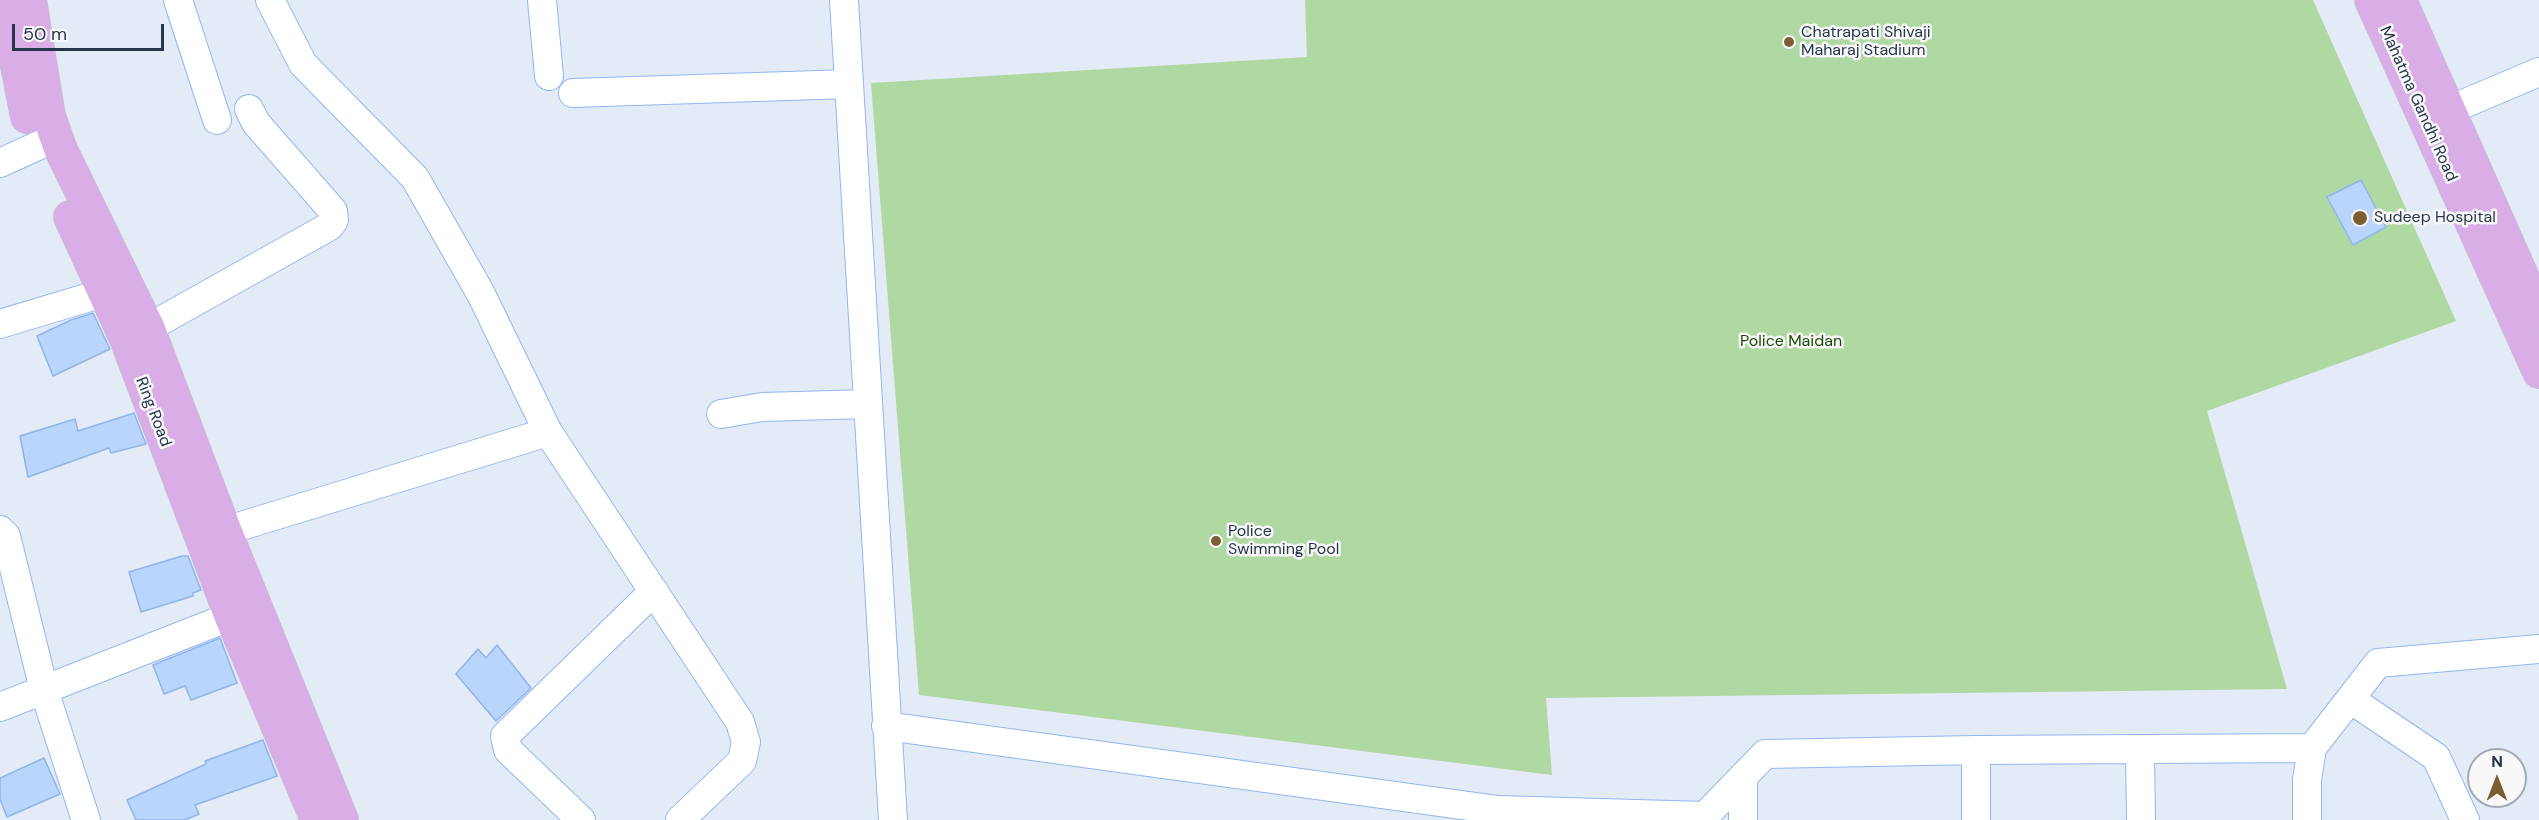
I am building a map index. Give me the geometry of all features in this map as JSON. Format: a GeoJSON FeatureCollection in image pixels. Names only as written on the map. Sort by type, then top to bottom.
{"type":"FeatureCollection","features":[{"type":"Feature","properties":{"kind":"main road","name":"Ring Road"},"geometry":{"type":"LineString","coordinates":[[4,0],[28,120],[48,142],[115,288],[126,339],[244,611],[317,820]]}},
{"type":"Feature","properties":{"kind":"main road"},"geometry":{"type":"LineString","coordinates":[[30,0],[49,116],[48,142]]}},
{"type":"Feature","properties":{"kind":"main road","name":"Mahatma Gandhi Road"},"geometry":{"type":"LineString","coordinates":[[2371,0],[2437,115],[2539,372]]}},
{"type":"Feature","properties":{"kind":"main road"},"geometry":{"type":"LineString","coordinates":[[2400,0],[2437,115],[2539,314]]}},
{"type":"Feature","properties":{"kind":"main road"},"geometry":{"type":"LineString","coordinates":[[115,288],[148,328],[225,531],[244,611],[342,820]]}},
{"type":"Feature","properties":{"kind":"street"},"geometry":{"type":"LineString","coordinates":[[178,0],[217,120]]}},
{"type":"Feature","properties":{"kind":"street"},"geometry":{"type":"LineString","coordinates":[[270,0],[303,64],[415,178],[481,294],[548,432],[735,714],[746,742],[742,761],[680,820]]}},
{"type":"Feature","properties":{"kind":"street"},"geometry":{"type":"LineString","coordinates":[[542,0],[549,76]]}},
{"type":"Feature","properties":{"kind":"street"},"geometry":{"type":"LineString","coordinates":[[844,0],[893,820]]}},
{"type":"Feature","properties":{"kind":"street"},"geometry":{"type":"LineString","coordinates":[[2437,115],[2539,72]]}},
{"type":"Feature","properties":{"kind":"street"},"geometry":{"type":"LineString","coordinates":[[573,93],[849,84]]}},
{"type":"Feature","properties":{"kind":"street"},"geometry":{"type":"LineString","coordinates":[[148,328],[330,226],[334,220],[333,211],[255,123],[249,110]]}},
{"type":"Feature","properties":{"kind":"street"},"geometry":{"type":"LineString","coordinates":[[0,163],[48,142]]}},
{"type":"Feature","properties":{"kind":"street"},"geometry":{"type":"LineString","coordinates":[[0,324],[115,288]]}},
{"type":"Feature","properties":{"kind":"street"},"geometry":{"type":"LineString","coordinates":[[722,414],[762,407],[868,404]]}},
{"type":"Feature","properties":{"kind":"street"},"geometry":{"type":"LineString","coordinates":[[225,531],[548,432]]}},
{"type":"Feature","properties":{"kind":"street"},"geometry":{"type":"LineString","coordinates":[[0,530],[6,536],[44,690],[86,820]]}},
{"type":"Feature","properties":{"kind":"street"},"geometry":{"type":"LineString","coordinates":[[581,820],[508,750],[505,735],[654,591]]}},
{"type":"Feature","properties":{"kind":"street"},"geometry":{"type":"LineString","coordinates":[[0,707],[244,611]]}},
{"type":"Feature","properties":{"kind":"street"},"geometry":{"type":"LineString","coordinates":[[2307,820],[2307,780],[2312,748],[2378,663],[2539,649]]}},
{"type":"Feature","properties":{"kind":"street"},"geometry":{"type":"LineString","coordinates":[[2350,699],[2436,757],[2465,820]]}},
{"type":"Feature","properties":{"kind":"street"},"geometry":{"type":"LineString","coordinates":[[886,726],[1498,810],[1705,816],[1765,754],[2312,748]]}},
{"type":"Feature","properties":{"kind":"street"},"geometry":{"type":"LineString","coordinates":[[2140,749],[2141,820]]}},
{"type":"Feature","properties":{"kind":"street"},"geometry":{"type":"LineString","coordinates":[[1976,750],[1976,820]]}},
{"type":"Feature","properties":{"kind":"street"},"geometry":{"type":"LineString","coordinates":[[1743,779],[1743,820]]}},
{"type":"Feature","properties":{"kind":"green space","name":"Police Maidan"},"geometry":{"type":"Polygon","coordinates":[[[1305,0],[2313,0],[2456,321],[2207,411],[2287,689],[1546,698],[1552,775],[919,695],[871,83],[1307,57],[1305,0]]]}},
{"type":"Feature","properties":{"kind":"building"},"geometry":{"type":"Polygon","coordinates":[[[2361,180],[2386,227],[2353,245],[2327,197],[2361,180]]]}},
{"type":"Feature","properties":{"kind":"building"},"geometry":{"type":"Polygon","coordinates":[[[93,313],[110,349],[53,376],[37,336],[71,320],[93,313]]]}},
{"type":"Feature","properties":{"kind":"building"},"geometry":{"type":"Polygon","coordinates":[[[134,413],[146,444],[111,453],[109,448],[28,477],[20,436],[75,419],[78,431],[134,413]]]}},
{"type":"Feature","properties":{"kind":"building"},"geometry":{"type":"Polygon","coordinates":[[[188,556],[201,590],[193,593],[193,596],[141,612],[129,572],[188,556]]]}},
{"type":"Feature","properties":{"kind":"building"},"geometry":{"type":"Polygon","coordinates":[[[220,638],[237,683],[191,700],[185,686],[164,694],[153,665],[220,638]]]}},
{"type":"Feature","properties":{"kind":"building"},"geometry":{"type":"Polygon","coordinates":[[[497,645],[531,688],[496,721],[456,674],[478,649],[486,658],[497,645]]]}},
{"type":"Feature","properties":{"kind":"building"},"geometry":{"type":"Polygon","coordinates":[[[263,740],[277,776],[195,805],[199,814],[185,820],[136,820],[127,800],[206,764],[205,761],[263,740]]]}},
{"type":"Feature","properties":{"kind":"building"},"geometry":{"type":"Polygon","coordinates":[[[44,758],[60,794],[7,817],[0,799],[0,778],[44,758]]]}},
{"type":"Feature","properties":{"kind":"place","name":"Chatrapati Shivaji Maharaj Stadium"},"geometry":{"type":"Point","coordinates":[1789,42]}},
{"type":"Feature","properties":{"kind":"place","name":"Sudeep Hospital"},"geometry":{"type":"Point","coordinates":[2360,218]}},
{"type":"Feature","properties":{"kind":"place","name":"Police Swimming Pool"},"geometry":{"type":"Point","coordinates":[1216,541]}}]}
